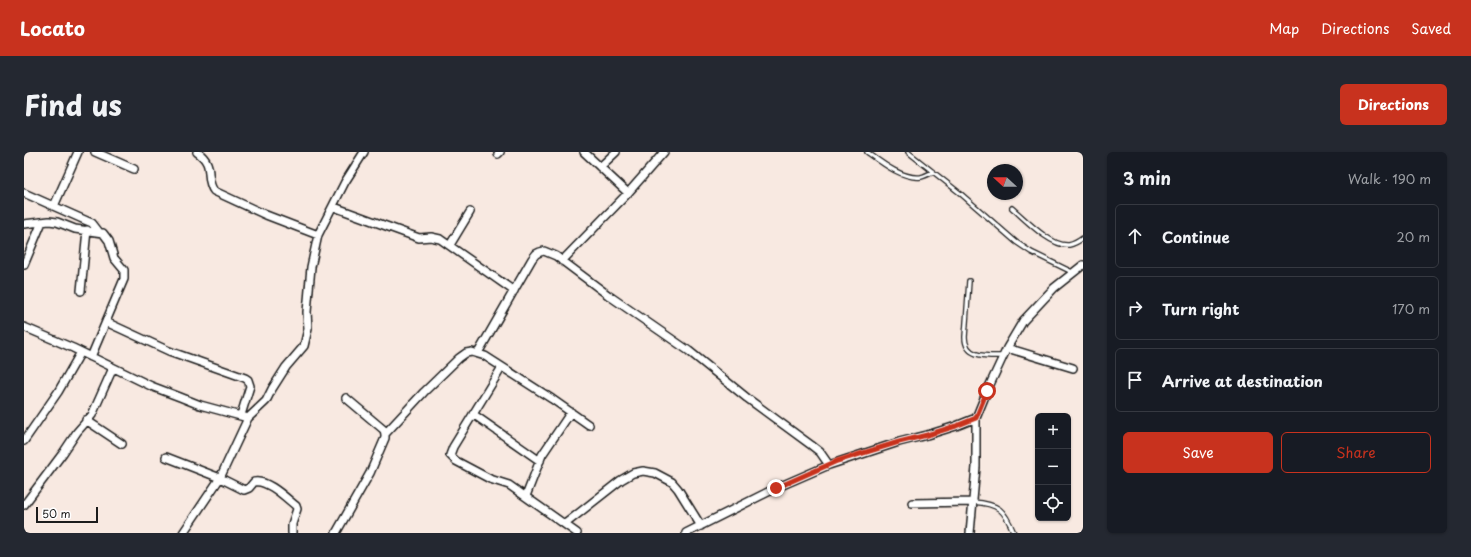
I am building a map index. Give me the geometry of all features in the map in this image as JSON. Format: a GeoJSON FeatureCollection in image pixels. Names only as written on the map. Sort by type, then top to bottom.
{"type":"FeatureCollection","features":[{"type":"Feature","properties":{"kind":"street"},"geometry":{"type":"LineString","coordinates":[[54,206],[78,152]]}},
{"type":"Feature","properties":{"kind":"street"},"geometry":{"type":"LineString","coordinates":[[95,152],[134,169]]}},
{"type":"Feature","properties":{"kind":"street"},"geometry":{"type":"LineString","coordinates":[[197,152],[206,160],[211,187],[214,191],[266,215],[318,235]]}},
{"type":"Feature","properties":{"kind":"street"},"geometry":{"type":"LineString","coordinates":[[244,417],[266,401],[286,367],[304,346],[308,329],[307,312],[311,267],[318,235],[345,182],[364,152]]}},
{"type":"Feature","properties":{"kind":"street"},"geometry":{"type":"LineString","coordinates":[[584,152],[628,193]]}},
{"type":"Feature","properties":{"kind":"street"},"geometry":{"type":"LineString","coordinates":[[600,167],[616,152]]}},
{"type":"Feature","properties":{"kind":"street"},"geometry":{"type":"LineString","coordinates":[[562,261],[628,193],[664,152]]}},
{"type":"Feature","properties":{"kind":"street"},"geometry":{"type":"LineString","coordinates":[[24,193],[87,221],[99,232]]}},
{"type":"Feature","properties":{"kind":"street"},"geometry":{"type":"LineString","coordinates":[[334,206],[414,237],[435,237],[450,245],[514,291]]}},
{"type":"Feature","properties":{"kind":"street"},"geometry":{"type":"LineString","coordinates":[[450,245],[470,212]]}},
{"type":"Feature","properties":{"kind":"street"},"geometry":{"type":"LineString","coordinates":[[24,224],[49,221],[57,222],[68,227],[99,232],[106,235],[114,258],[121,266],[125,274],[91,357]]}},
{"type":"Feature","properties":{"kind":"street"},"geometry":{"type":"LineString","coordinates":[[24,265],[42,222]]}},
{"type":"Feature","properties":{"kind":"street"},"geometry":{"type":"LineString","coordinates":[[81,291],[87,230]]}},
{"type":"Feature","properties":{"kind":"street"},"geometry":{"type":"LineString","coordinates":[[478,354],[536,254],[544,251],[556,256],[689,351],[747,398],[812,445],[820,452],[829,464]]}},
{"type":"Feature","properties":{"kind":"street"},"geometry":{"type":"LineString","coordinates":[[970,533],[976,467],[976,418],[987,391],[1007,348],[1023,321],[1054,288],[1072,272],[1083,265]]}},
{"type":"Feature","properties":{"kind":"street"},"geometry":{"type":"LineString","coordinates":[[106,322],[168,351],[248,380],[250,386],[244,417],[220,478],[183,533]]}},
{"type":"Feature","properties":{"kind":"street"},"geometry":{"type":"LineString","coordinates":[[24,327],[180,398],[244,417]]}},
{"type":"Feature","properties":{"kind":"street"},"geometry":{"type":"LineString","coordinates":[[1007,348],[1073,368]]}},
{"type":"Feature","properties":{"kind":"street"},"geometry":{"type":"LineString","coordinates":[[24,441],[58,392],[81,352]]}},
{"type":"Feature","properties":{"kind":"street"},"geometry":{"type":"LineString","coordinates":[[336,533],[370,473],[386,434],[424,392],[466,354],[472,352],[478,354],[502,367],[590,425]]}},
{"type":"Feature","properties":{"kind":"street"},"geometry":{"type":"LineString","coordinates":[[502,367],[472,414],[450,455],[452,458],[490,480],[506,483],[578,533]]}},
{"type":"Feature","properties":{"kind":"street"},"geometry":{"type":"LineString","coordinates":[[24,505],[96,408],[113,368]]}},
{"type":"Feature","properties":{"kind":"street"},"geometry":{"type":"LineString","coordinates":[[346,398],[384,430],[386,434]]}},
{"type":"Feature","properties":{"kind":"street"},"geometry":{"type":"LineString","coordinates":[[526,496],[540,460],[571,412]]}},
{"type":"Feature","properties":{"kind":"street"},"geometry":{"type":"LineString","coordinates":[[472,414],[540,460]]}},
{"type":"Feature","properties":{"kind":"street"},"geometry":{"type":"LineString","coordinates":[[686,533],[776,488],[829,464],[956,426],[976,418]]}},
{"type":"Feature","properties":{"kind":"street"},"geometry":{"type":"LineString","coordinates":[[86,420],[122,444]]}},
{"type":"Feature","properties":{"kind":"street"},"geometry":{"type":"LineString","coordinates":[[166,457],[220,478],[244,490],[254,482],[258,481],[265,483],[296,506],[297,509],[292,524],[292,533]]}},
{"type":"Feature","properties":{"kind":"street"},"geometry":{"type":"LineString","coordinates":[[565,524],[621,480],[632,473],[643,471],[655,473],[672,482],[701,526]]}},
{"type":"Feature","properties":{"kind":"street"},"geometry":{"type":"LineString","coordinates":[[912,503],[973,502]]}},
{"type":"Feature","properties":{"kind":"lane"},"geometry":{"type":"LineString","coordinates":[[867,152],[894,170],[910,176],[923,176],[933,172]]}},
{"type":"Feature","properties":{"kind":"lane"},"geometry":{"type":"LineString","coordinates":[[908,152],[961,194],[1016,242],[1031,252],[1072,272]]}},
{"type":"Feature","properties":{"kind":"lane"},"geometry":{"type":"LineString","coordinates":[[1012,208],[1053,241],[1069,245],[1083,238]]}},
{"type":"Feature","properties":{"kind":"lane"},"geometry":{"type":"LineString","coordinates":[[969,281],[965,344],[967,349],[977,354],[1003,356]]}},
{"type":"Feature","properties":{"kind":"lane"},"geometry":{"type":"LineString","coordinates":[[973,502],[986,503],[1001,510],[1010,522],[1014,533]]}},
{"type":"Feature","properties":{"kind":"route"},"geometry":{"type":"LineString","coordinates":[[776,488],[837,461],[927,435],[976,418],[987,391]]}}]}
